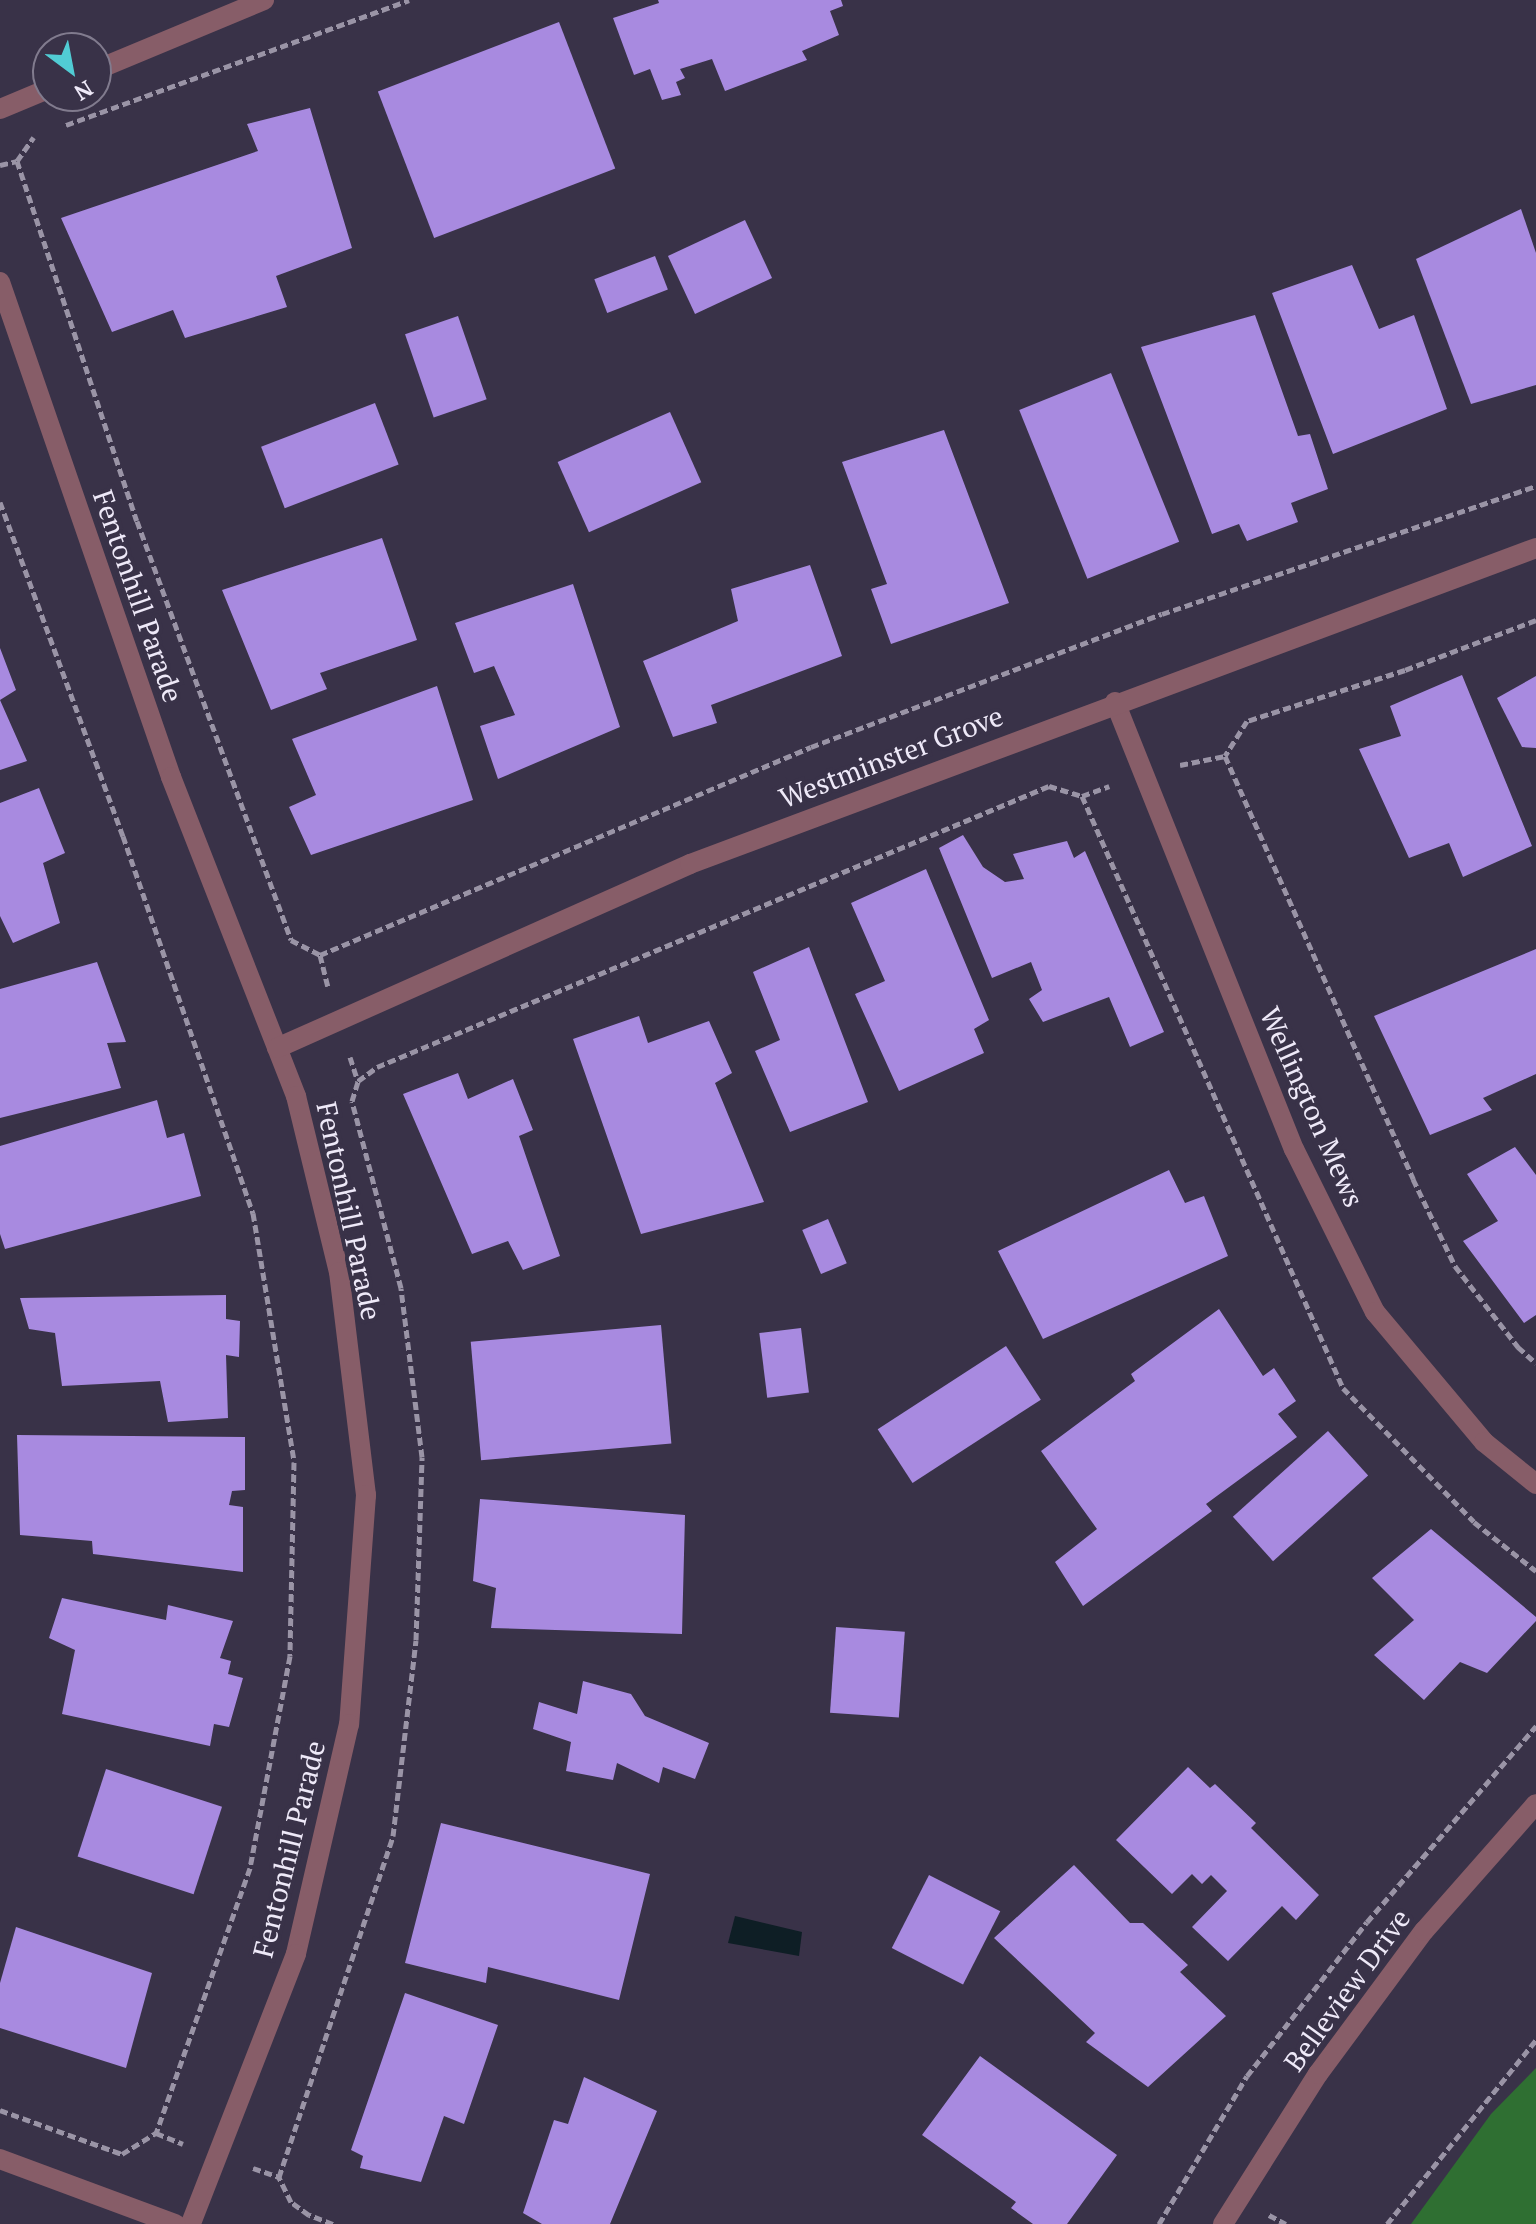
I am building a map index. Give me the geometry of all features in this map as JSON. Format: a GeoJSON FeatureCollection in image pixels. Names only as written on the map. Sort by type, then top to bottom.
{"type":"FeatureCollection","features":[{"type":"Feature","properties":{"kind":"street"},"geometry":{"type":"LineString","coordinates":[[112,63],[264,0]]}},
{"type":"Feature","properties":{"kind":"street"},"geometry":{"type":"LineString","coordinates":[[0,109],[32,96]]}},
{"type":"Feature","properties":{"kind":"street","name":"Fentonhill Parade"},"geometry":{"type":"LineString","coordinates":[[0,282],[171,777],[296,1096],[339,1272],[366,1495],[345,1740],[296,1954],[191,2224]]}},
{"type":"Feature","properties":{"kind":"street","name":"Westminster Grove"},"geometry":{"type":"LineString","coordinates":[[277,1048],[690,864],[1115,702],[1536,548]]}},
{"type":"Feature","properties":{"kind":"street","name":"Wellington Mews"},"geometry":{"type":"LineString","coordinates":[[1115,702],[1294,1149],[1375,1312],[1484,1442],[1536,1484]]}},
{"type":"Feature","properties":{"kind":"street","name":"Belleview Drive"},"geometry":{"type":"LineString","coordinates":[[1223,2224],[1318,2074],[1415,1943],[1536,1804]]}},
{"type":"Feature","properties":{"kind":"street"},"geometry":{"type":"LineString","coordinates":[[0,2159],[175,2224]]}},
{"type":"Feature","properties":{"kind":"path"},"geometry":{"type":"LineString","coordinates":[[62,126],[409,0]]}},
{"type":"Feature","properties":{"kind":"path"},"geometry":{"type":"LineString","coordinates":[[0,165],[17,161],[33,137],[47,132]]}},
{"type":"Feature","properties":{"kind":"path"},"geometry":{"type":"LineString","coordinates":[[17,161],[137,521],[291,940],[320,955],[337,1020],[358,1081],[352,1101],[401,1288],[422,1457],[416,1640],[393,1836],[279,2177],[291,2202],[309,2215],[333,2224]]}},
{"type":"Feature","properties":{"kind":"path"},"geometry":{"type":"LineString","coordinates":[[320,955],[811,747],[1162,614],[1536,486]]}},
{"type":"Feature","properties":{"kind":"path"},"geometry":{"type":"LineString","coordinates":[[0,502],[123,836],[253,1213],[294,1462],[290,1656],[250,1868],[156,2133],[122,2154],[0,2110]]}},
{"type":"Feature","properties":{"kind":"path"},"geometry":{"type":"LineString","coordinates":[[358,1081],[377,1067],[1049,786],[1082,796],[1144,773],[1225,756],[1247,721],[1405,670],[1536,620]]}},
{"type":"Feature","properties":{"kind":"path"},"geometry":{"type":"LineString","coordinates":[[1225,756],[1406,1164],[1455,1266],[1518,1347],[1536,1363]]}},
{"type":"Feature","properties":{"kind":"path"},"geometry":{"type":"LineString","coordinates":[[1159,2224],[1247,2076],[1367,1922],[1536,1726]]}},
{"type":"Feature","properties":{"kind":"path"},"geometry":{"type":"LineString","coordinates":[[1387,2224],[1536,2040]]}},
{"type":"Feature","properties":{"kind":"path"},"geometry":{"type":"LineString","coordinates":[[156,2133],[279,2177]]}},
{"type":"Feature","properties":{"kind":"green space"},"geometry":{"type":"Polygon","coordinates":[[[1536,2068],[1536,2224],[1411,2224],[1491,2114],[1536,2068]]]}},
{"type":"Feature","properties":{"kind":"water"},"geometry":{"type":"Polygon","coordinates":[[[735,1916],[802,1932],[799,1956],[728,1943],[735,1916]]]}},
{"type":"Feature","properties":{"kind":"building"},"geometry":{"type":"Polygon","coordinates":[[[658,0],[841,0],[843,6],[830,11],[839,35],[802,51],[807,60],[725,91],[712,59],[680,69],[685,78],[676,82],[681,95],[662,100],[650,69],[634,75],[613,18],[659,3],[658,0]]]}},
{"type":"Feature","properties":{"kind":"building"},"geometry":{"type":"Polygon","coordinates":[[[559,22],[615,169],[434,238],[378,92],[559,22]]]}},
{"type":"Feature","properties":{"kind":"building"},"geometry":{"type":"Polygon","coordinates":[[[310,108],[352,248],[276,276],[287,307],[185,338],[173,310],[112,332],[61,218],[258,151],[247,124],[310,108]]]}},
{"type":"Feature","properties":{"kind":"building"},"geometry":{"type":"Polygon","coordinates":[[[1521,209],[1536,253],[1536,385],[1471,404],[1416,259],[1521,209]]]}},
{"type":"Feature","properties":{"kind":"building"},"geometry":{"type":"Polygon","coordinates":[[[745,220],[772,278],[695,314],[668,256],[745,220]]]}},
{"type":"Feature","properties":{"kind":"building"},"geometry":{"type":"Polygon","coordinates":[[[655,256],[668,290],[607,313],[594,279],[655,256]]]}},
{"type":"Feature","properties":{"kind":"building"},"geometry":{"type":"Polygon","coordinates":[[[1352,265],[1379,329],[1414,315],[1447,409],[1333,454],[1272,293],[1352,265]]]}},
{"type":"Feature","properties":{"kind":"building"},"geometry":{"type":"Polygon","coordinates":[[[1255,315],[1298,436],[1310,434],[1328,489],[1291,503],[1298,522],[1247,541],[1239,524],[1212,534],[1141,347],[1255,315]]]}},
{"type":"Feature","properties":{"kind":"building"},"geometry":{"type":"Polygon","coordinates":[[[458,316],[487,399],[434,417],[405,334],[458,316]]]}},
{"type":"Feature","properties":{"kind":"building"},"geometry":{"type":"Polygon","coordinates":[[[1111,373],[1179,542],[1087,579],[1019,410],[1111,373]]]}},
{"type":"Feature","properties":{"kind":"building"},"geometry":{"type":"Polygon","coordinates":[[[375,403],[399,465],[285,508],[261,447],[375,403]]]}},
{"type":"Feature","properties":{"kind":"building"},"geometry":{"type":"Polygon","coordinates":[[[670,412],[701,482],[589,532],[558,462],[670,412]]]}},
{"type":"Feature","properties":{"kind":"building"},"geometry":{"type":"Polygon","coordinates":[[[944,430],[1009,603],[891,644],[871,589],[887,584],[842,462],[944,430]]]}},
{"type":"Feature","properties":{"kind":"building"},"geometry":{"type":"Polygon","coordinates":[[[382,538],[417,640],[320,673],[327,689],[271,710],[222,590],[382,538]]]}},
{"type":"Feature","properties":{"kind":"building"},"geometry":{"type":"Polygon","coordinates":[[[810,565],[842,656],[711,705],[717,723],[673,737],[643,661],[738,621],[731,589],[810,565]]]}},
{"type":"Feature","properties":{"kind":"building"},"geometry":{"type":"Polygon","coordinates":[[[573,584],[620,727],[498,779],[480,726],[515,715],[494,666],[474,673],[455,623],[573,584]]]}},
{"type":"Feature","properties":{"kind":"building"},"geometry":{"type":"Polygon","coordinates":[[[0,648],[16,690],[0,700],[0,648]]]}},
{"type":"Feature","properties":{"kind":"building"},"geometry":{"type":"Polygon","coordinates":[[[1462,675],[1532,846],[1463,877],[1449,843],[1409,858],[1359,749],[1401,736],[1390,706],[1462,675]]]}},
{"type":"Feature","properties":{"kind":"building"},"geometry":{"type":"Polygon","coordinates":[[[1536,676],[1536,748],[1522,747],[1497,698],[1536,676]]]}},
{"type":"Feature","properties":{"kind":"building"},"geometry":{"type":"Polygon","coordinates":[[[437,686],[473,800],[311,855],[289,807],[316,795],[292,739],[437,686]]]}},
{"type":"Feature","properties":{"kind":"building"},"geometry":{"type":"Polygon","coordinates":[[[0,700],[27,761],[0,770],[0,700]]]}},
{"type":"Feature","properties":{"kind":"building"},"geometry":{"type":"Polygon","coordinates":[[[39,788],[65,853],[43,863],[60,923],[13,943],[0,916],[0,803],[39,788]]]}},
{"type":"Feature","properties":{"kind":"building"},"geometry":{"type":"Polygon","coordinates":[[[963,835],[983,867],[1005,882],[1024,879],[1013,854],[1067,841],[1074,858],[1085,851],[1164,1032],[1130,1047],[1109,997],[1043,1022],[1029,999],[1042,990],[1031,962],[992,978],[939,848],[963,835]]]}},
{"type":"Feature","properties":{"kind":"building"},"geometry":{"type":"Polygon","coordinates":[[[926,869],[989,1020],[974,1029],[984,1053],[899,1091],[855,994],[885,981],[851,903],[926,869]]]}},
{"type":"Feature","properties":{"kind":"building"},"geometry":{"type":"Polygon","coordinates":[[[809,947],[868,1102],[790,1132],[755,1051],[780,1040],[753,972],[809,947]]]}},
{"type":"Feature","properties":{"kind":"building"},"geometry":{"type":"Polygon","coordinates":[[[1536,949],[1536,1074],[1483,1098],[1492,1110],[1430,1135],[1374,1016],[1536,949]]]}},
{"type":"Feature","properties":{"kind":"building"},"geometry":{"type":"Polygon","coordinates":[[[97,962],[126,1042],[107,1043],[121,1088],[0,1118],[0,989],[97,962]]]}},
{"type":"Feature","properties":{"kind":"building"},"geometry":{"type":"Polygon","coordinates":[[[639,1016],[648,1043],[709,1021],[732,1073],[715,1083],[764,1202],[641,1234],[573,1039],[639,1016]]]}},
{"type":"Feature","properties":{"kind":"building"},"geometry":{"type":"Polygon","coordinates":[[[458,1073],[468,1099],[513,1079],[533,1130],[519,1136],[560,1256],[523,1270],[508,1241],[472,1254],[403,1094],[458,1073]]]}},
{"type":"Feature","properties":{"kind":"building"},"geometry":{"type":"Polygon","coordinates":[[[157,1100],[167,1138],[184,1133],[201,1196],[5,1249],[0,1234],[0,1146],[157,1100]]]}},
{"type":"Feature","properties":{"kind":"building"},"geometry":{"type":"Polygon","coordinates":[[[1515,1147],[1536,1175],[1536,1315],[1524,1323],[1463,1241],[1498,1221],[1467,1174],[1515,1147]]]}},
{"type":"Feature","properties":{"kind":"building"},"geometry":{"type":"Polygon","coordinates":[[[1169,1170],[1185,1203],[1204,1196],[1228,1256],[1043,1339],[998,1251],[1169,1170]]]}},
{"type":"Feature","properties":{"kind":"building"},"geometry":{"type":"Polygon","coordinates":[[[828,1219],[847,1263],[821,1274],[802,1230],[828,1219]]]}},
{"type":"Feature","properties":{"kind":"building"},"geometry":{"type":"Polygon","coordinates":[[[226,1295],[226,1319],[240,1321],[239,1357],[226,1355],[228,1418],[168,1422],[160,1381],[62,1386],[55,1333],[29,1329],[20,1298],[226,1295]]]}},
{"type":"Feature","properties":{"kind":"building"},"geometry":{"type":"Polygon","coordinates":[[[1219,1309],[1263,1376],[1274,1368],[1296,1401],[1278,1414],[1297,1437],[1206,1504],[1212,1511],[1083,1606],[1055,1562],[1097,1529],[1041,1451],[1135,1381],[1131,1374],[1219,1309]]]}},
{"type":"Feature","properties":{"kind":"building"},"geometry":{"type":"Polygon","coordinates":[[[661,1325],[671,1444],[481,1460],[471,1342],[661,1325]]]}},
{"type":"Feature","properties":{"kind":"building"},"geometry":{"type":"Polygon","coordinates":[[[801,1328],[809,1393],[767,1398],[759,1333],[801,1328]]]}},
{"type":"Feature","properties":{"kind":"building"},"geometry":{"type":"Polygon","coordinates":[[[1006,1346],[1041,1400],[913,1483],[878,1429],[1006,1346]]]}},
{"type":"Feature","properties":{"kind":"building"},"geometry":{"type":"Polygon","coordinates":[[[1328,1431],[1368,1476],[1273,1561],[1233,1517],[1328,1431]]]}},
{"type":"Feature","properties":{"kind":"building"},"geometry":{"type":"Polygon","coordinates":[[[17,1435],[245,1437],[245,1490],[232,1491],[229,1505],[243,1507],[243,1572],[93,1554],[92,1541],[20,1535],[17,1435]]]}},
{"type":"Feature","properties":{"kind":"building"},"geometry":{"type":"Polygon","coordinates":[[[480,1499],[685,1515],[682,1634],[491,1628],[496,1588],[473,1581],[480,1499]]]}},
{"type":"Feature","properties":{"kind":"building"},"geometry":{"type":"Polygon","coordinates":[[[1431,1529],[1536,1617],[1536,1621],[1487,1673],[1460,1662],[1424,1700],[1374,1655],[1414,1620],[1372,1578],[1431,1529]]]}},
{"type":"Feature","properties":{"kind":"building"},"geometry":{"type":"Polygon","coordinates":[[[62,1598],[166,1620],[168,1605],[233,1621],[220,1658],[231,1661],[228,1674],[243,1678],[229,1727],[214,1724],[210,1746],[62,1714],[75,1650],[49,1638],[62,1598]]]}},
{"type":"Feature","properties":{"kind":"building"},"geometry":{"type":"Polygon","coordinates":[[[836,1627],[905,1632],[899,1718],[830,1713],[836,1627]]]}},
{"type":"Feature","properties":{"kind":"building"},"geometry":{"type":"Polygon","coordinates":[[[583,1681],[631,1694],[645,1716],[709,1743],[695,1779],[663,1767],[659,1783],[617,1763],[613,1780],[566,1771],[571,1742],[533,1729],[539,1702],[577,1714],[583,1681]]]}},
{"type":"Feature","properties":{"kind":"building"},"geometry":{"type":"Polygon","coordinates":[[[1188,1767],[1210,1788],[1215,1784],[1256,1823],[1251,1828],[1319,1895],[1296,1920],[1282,1906],[1228,1961],[1192,1927],[1227,1891],[1211,1875],[1202,1884],[1192,1874],[1172,1894],[1116,1840],[1188,1767]]]}},
{"type":"Feature","properties":{"kind":"building"},"geometry":{"type":"Polygon","coordinates":[[[106,1769],[222,1807],[194,1894],[78,1856],[106,1769]]]}},
{"type":"Feature","properties":{"kind":"building"},"geometry":{"type":"Polygon","coordinates":[[[441,1823],[650,1874],[619,2000],[488,1967],[486,1983],[405,1963],[441,1823]]]}},
{"type":"Feature","properties":{"kind":"building"},"geometry":{"type":"Polygon","coordinates":[[[1074,1865],[1130,1923],[1143,1923],[1188,1965],[1180,1972],[1226,2016],[1148,2087],[1086,2042],[1095,2033],[994,1938],[1074,1865]]]}},
{"type":"Feature","properties":{"kind":"building"},"geometry":{"type":"Polygon","coordinates":[[[929,1875],[1000,1911],[963,1984],[892,1948],[929,1875]]]}},
{"type":"Feature","properties":{"kind":"building"},"geometry":{"type":"Polygon","coordinates":[[[16,1927],[152,1973],[126,2068],[0,2028],[0,1983],[16,1927]]]}},
{"type":"Feature","properties":{"kind":"building"},"geometry":{"type":"Polygon","coordinates":[[[405,1993],[498,2025],[464,2124],[444,2116],[421,2182],[360,2168],[363,2156],[351,2150],[405,1993]]]}},
{"type":"Feature","properties":{"kind":"building"},"geometry":{"type":"Polygon","coordinates":[[[980,2056],[1117,2155],[1067,2224],[1033,2224],[1011,2208],[1016,2202],[922,2135],[980,2056]]]}},
{"type":"Feature","properties":{"kind":"building"},"geometry":{"type":"Polygon","coordinates":[[[584,2077],[657,2111],[610,2224],[542,2224],[523,2213],[554,2120],[568,2124],[584,2077]]]}}]}
